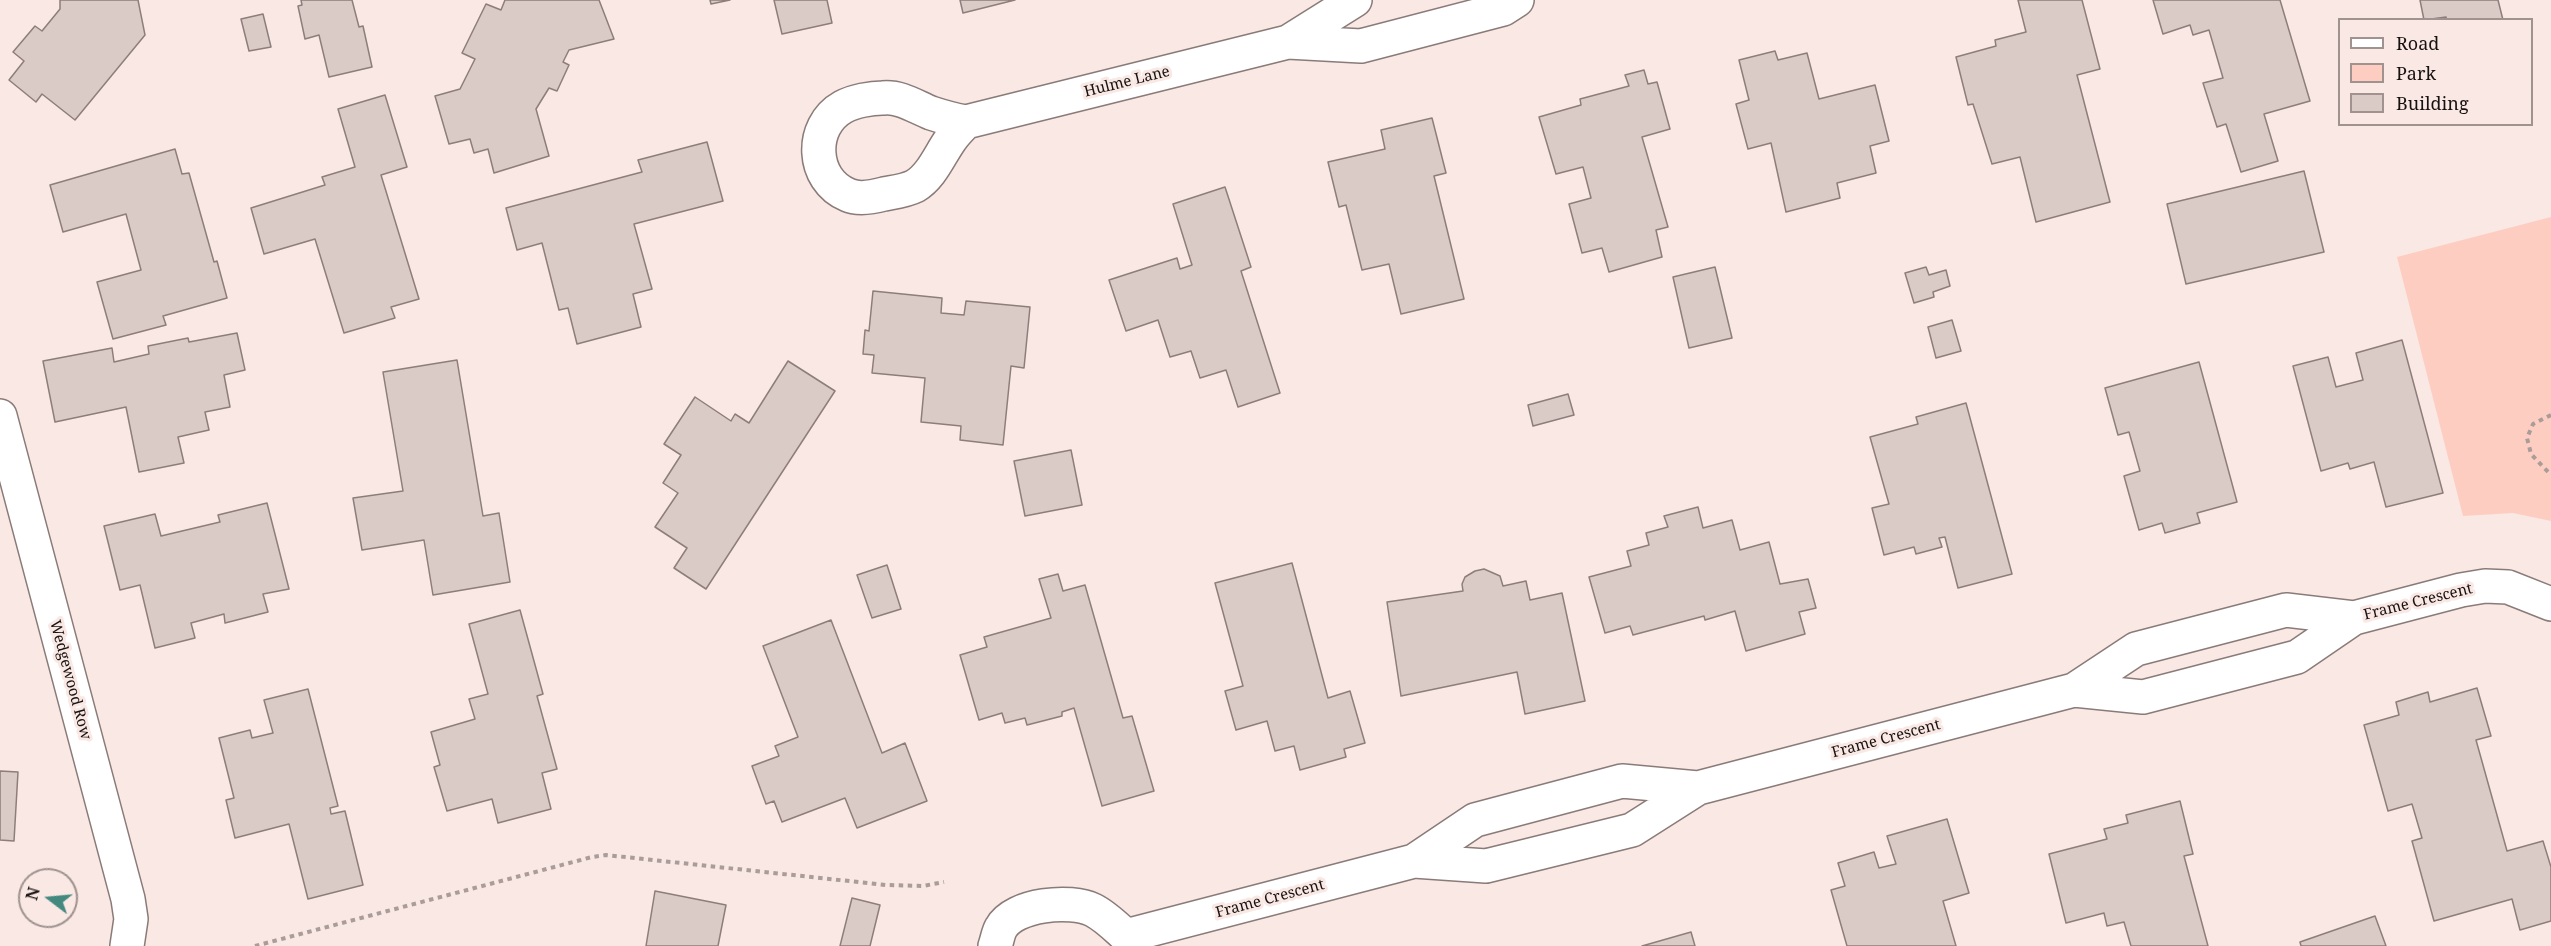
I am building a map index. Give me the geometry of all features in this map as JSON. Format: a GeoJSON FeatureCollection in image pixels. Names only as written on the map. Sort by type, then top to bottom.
{"type":"FeatureCollection","features":[{"type":"Feature","properties":{"kind":"street","name":"Hulme Lane"},"geometry":{"type":"LineString","coordinates":[[1288,42],[1355,0]]}},
{"type":"Feature","properties":{"kind":"street","name":"Hulme Lane"},"geometry":{"type":"LineString","coordinates":[[966,122],[1288,42],[1361,46],[1503,9],[1517,0]]}},
{"type":"Feature","properties":{"kind":"street","name":"Wedgewood Row"},"geometry":{"type":"LineString","coordinates":[[0,416],[128,900],[131,919],[127,946]]}},
{"type":"Feature","properties":{"kind":"street","name":"Frame Crescent"},"geometry":{"type":"LineString","coordinates":[[2074,690],[2143,696],[2297,657],[2354,618],[2485,585],[2508,587],[2551,604]]}},
{"type":"Feature","properties":{"kind":"street","name":"Frame Crescent"},"geometry":{"type":"LineString","coordinates":[[1414,861],[1486,866],[1632,830],[1698,788],[2074,690],[2136,649],[2286,610],[2354,618]]}},
{"type":"Feature","properties":{"kind":"street","name":"Frame Crescent"},"geometry":{"type":"LineString","coordinates":[[996,946],[1001,927],[1012,917],[1028,909],[1055,904],[1077,904],[1093,910],[1125,941],[1414,861],[1475,820],[1622,781],[1698,788]]}},
{"type":"Feature","properties":{"kind":"path"},"geometry":{"type":"LineString","coordinates":[[2551,415],[2533,424],[2527,438],[2531,454],[2551,475]]}},
{"type":"Feature","properties":{"kind":"path"},"geometry":{"type":"LineString","coordinates":[[255,946],[606,855],[886,885],[923,886],[944,882]]}},
{"type":"Feature","properties":{"kind":"green space"},"geometry":{"type":"Polygon","coordinates":[[[2551,217],[2551,521],[2513,513],[2463,516],[2397,257],[2551,217]]]}},
{"type":"Feature","properties":{"kind":"building"},"geometry":{"type":"Polygon","coordinates":[[[60,0],[138,0],[145,35],[75,120],[42,94],[36,102],[9,80],[24,61],[13,52],[35,26],[42,31],[60,9],[60,0]]]}},
{"type":"Feature","properties":{"kind":"building"},"geometry":{"type":"Polygon","coordinates":[[[301,0],[352,0],[359,27],[363,26],[372,67],[329,77],[319,35],[305,39],[298,6],[302,5],[301,0]]]}},
{"type":"Feature","properties":{"kind":"building"},"geometry":{"type":"Polygon","coordinates":[[[505,0],[599,0],[614,39],[569,50],[563,62],[569,65],[557,91],[549,88],[536,109],[549,156],[494,173],[488,149],[474,153],[470,139],[449,144],[435,96],[460,89],[475,59],[462,53],[486,4],[501,10],[505,0]]]}},
{"type":"Feature","properties":{"kind":"building"},"geometry":{"type":"Polygon","coordinates":[[[710,0],[730,0],[711,4],[710,0]]]}},
{"type":"Feature","properties":{"kind":"building"},"geometry":{"type":"Polygon","coordinates":[[[774,0],[827,0],[832,23],[782,34],[774,0]]]}},
{"type":"Feature","properties":{"kind":"building"},"geometry":{"type":"Polygon","coordinates":[[[960,0],[1015,0],[963,13],[960,0]]]}},
{"type":"Feature","properties":{"kind":"building"},"geometry":{"type":"Polygon","coordinates":[[[2018,0],[2082,0],[2100,69],[2077,75],[2110,202],[2036,222],[2020,157],[1992,164],[1973,104],[1968,105],[1956,57],[1996,46],[1995,40],[2026,32],[2018,0]]]}},
{"type":"Feature","properties":{"kind":"building"},"geometry":{"type":"Polygon","coordinates":[[[2153,0],[2280,0],[2310,101],[2264,114],[2278,161],[2241,172],[2226,124],[2217,127],[2203,83],[2223,78],[2209,30],[2193,35],[2190,25],[2163,34],[2153,0]]]}},
{"type":"Feature","properties":{"kind":"building"},"geometry":{"type":"Polygon","coordinates":[[[2420,0],[2498,0],[2502,18],[2446,17],[2424,18],[2420,0]]]}},
{"type":"Feature","properties":{"kind":"building"},"geometry":{"type":"Polygon","coordinates":[[[263,14],[271,47],[249,51],[241,19],[263,14]]]}},
{"type":"Feature","properties":{"kind":"building"},"geometry":{"type":"Polygon","coordinates":[[[1775,51],[1778,60],[1807,53],[1819,99],[1875,85],[1889,141],[1870,146],[1876,173],[1837,183],[1840,198],[1786,212],[1771,143],[1748,149],[1736,104],[1749,100],[1739,60],[1775,51]]]}},
{"type":"Feature","properties":{"kind":"building"},"geometry":{"type":"Polygon","coordinates":[[[1644,70],[1648,84],[1657,82],[1670,129],[1642,137],[1668,227],[1656,230],[1662,257],[1609,272],[1602,248],[1582,253],[1569,204],[1591,198],[1583,167],[1556,174],[1539,117],[1581,105],[1580,99],[1629,86],[1625,75],[1644,70]]]}},
{"type":"Feature","properties":{"kind":"building"},"geometry":{"type":"Polygon","coordinates":[[[385,95],[407,167],[381,175],[419,299],[391,307],[395,318],[344,333],[315,239],[264,254],[251,208],[325,185],[322,177],[355,167],[338,109],[385,95]]]}},
{"type":"Feature","properties":{"kind":"building"},"geometry":{"type":"Polygon","coordinates":[[[1432,118],[1446,173],[1434,176],[1464,299],[1401,314],[1389,264],[1362,270],[1346,205],[1339,207],[1328,162],[1385,149],[1381,130],[1432,118]]]}},
{"type":"Feature","properties":{"kind":"building"},"geometry":{"type":"Polygon","coordinates":[[[707,142],[723,201],[634,224],[652,289],[633,294],[641,327],[577,344],[568,308],[559,310],[542,243],[517,250],[506,208],[642,172],[638,160],[707,142]]]}},
{"type":"Feature","properties":{"kind":"building"},"geometry":{"type":"Polygon","coordinates":[[[175,149],[182,174],[189,173],[214,262],[217,261],[227,298],[163,316],[166,325],[113,339],[97,282],[141,270],[126,214],[63,232],[50,185],[175,149]]]}},
{"type":"Feature","properties":{"kind":"building"},"geometry":{"type":"Polygon","coordinates":[[[2304,171],[2324,252],[2186,284],[2167,204],[2304,171]]]}},
{"type":"Feature","properties":{"kind":"building"},"geometry":{"type":"Polygon","coordinates":[[[1225,187],[1251,267],[1241,271],[1280,393],[1238,407],[1226,370],[1200,378],[1191,351],[1170,357],[1158,320],[1126,331],[1109,280],[1177,258],[1180,269],[1192,265],[1173,204],[1225,187]]]}},
{"type":"Feature","properties":{"kind":"building"},"geometry":{"type":"Polygon","coordinates":[[[1715,267],[1732,338],[1689,348],[1673,277],[1715,267]]]}},
{"type":"Feature","properties":{"kind":"building"},"geometry":{"type":"Polygon","coordinates":[[[1926,267],[1929,275],[1946,270],[1950,286],[1933,292],[1934,297],[1914,303],[1905,273],[1926,267]]]}},
{"type":"Feature","properties":{"kind":"building"},"geometry":{"type":"Polygon","coordinates":[[[873,291],[942,298],[941,313],[964,315],[966,301],[1030,307],[1024,368],[1011,366],[1003,445],[960,440],[961,426],[921,422],[925,378],[872,373],[874,355],[863,354],[865,330],[869,331],[873,291]]]}},
{"type":"Feature","properties":{"kind":"building"},"geometry":{"type":"Polygon","coordinates":[[[1952,320],[1961,351],[1936,358],[1928,327],[1952,320]]]}},
{"type":"Feature","properties":{"kind":"building"},"geometry":{"type":"Polygon","coordinates":[[[237,333],[245,370],[224,375],[230,407],[205,412],[209,430],[178,437],[184,463],[139,472],[126,407],[55,422],[43,361],[112,348],[114,362],[149,354],[148,346],[188,338],[189,342],[237,333]]]}},
{"type":"Feature","properties":{"kind":"building"},"geometry":{"type":"Polygon","coordinates":[[[2402,340],[2443,493],[2386,507],[2374,462],[2350,469],[2348,463],[2321,471],[2293,366],[2328,357],[2336,387],[2363,380],[2356,353],[2402,340]]]}},
{"type":"Feature","properties":{"kind":"building"},"geometry":{"type":"Polygon","coordinates":[[[457,360],[483,516],[499,513],[510,582],[433,595],[424,540],[362,550],[353,498],[403,491],[383,372],[457,360]]]}},
{"type":"Feature","properties":{"kind":"building"},"geometry":{"type":"Polygon","coordinates":[[[788,361],[835,391],[706,589],[674,568],[687,548],[655,527],[678,493],[663,483],[681,455],[664,444],[695,397],[731,421],[735,414],[749,423],[788,361]]]}},
{"type":"Feature","properties":{"kind":"building"},"geometry":{"type":"Polygon","coordinates":[[[2199,362],[2237,502],[2197,513],[2200,523],[2165,533],[2162,523],[2139,530],[2124,476],[2140,471],[2129,432],[2118,435],[2105,388],[2199,362]]]}},
{"type":"Feature","properties":{"kind":"building"},"geometry":{"type":"Polygon","coordinates":[[[1568,394],[1574,415],[1533,426],[1528,405],[1568,394]]]}},
{"type":"Feature","properties":{"kind":"building"},"geometry":{"type":"Polygon","coordinates":[[[1966,403],[2012,574],[1958,588],[1945,537],[1939,538],[1942,547],[1916,554],[1914,547],[1884,555],[1872,508],[1889,504],[1870,437],[1918,424],[1916,417],[1966,403]]]}},
{"type":"Feature","properties":{"kind":"building"},"geometry":{"type":"Polygon","coordinates":[[[1071,450],[1082,505],[1025,516],[1014,461],[1071,450]]]}},
{"type":"Feature","properties":{"kind":"building"},"geometry":{"type":"Polygon","coordinates":[[[267,503],[289,589],[263,594],[268,612],[225,623],[224,614],[191,623],[195,638],[155,648],[140,585],[120,590],[104,526],[155,514],[161,536],[220,522],[218,515],[267,503]]]}},
{"type":"Feature","properties":{"kind":"building"},"geometry":{"type":"Polygon","coordinates":[[[1698,507],[1703,528],[1732,520],[1740,550],[1769,542],[1780,584],[1808,579],[1816,608],[1799,612],[1805,634],[1746,651],[1735,611],[1705,620],[1704,616],[1633,635],[1630,626],[1605,633],[1589,577],[1631,566],[1627,551],[1649,545],[1646,533],[1668,527],[1664,516],[1698,507]]]}},
{"type":"Feature","properties":{"kind":"building"},"geometry":{"type":"Polygon","coordinates":[[[1292,563],[1328,698],[1350,691],[1365,743],[1344,749],[1346,757],[1300,770],[1294,746],[1275,751],[1267,721],[1236,730],[1225,691],[1243,686],[1215,583],[1292,563]]]}},
{"type":"Feature","properties":{"kind":"building"},"geometry":{"type":"Polygon","coordinates":[[[887,565],[901,609],[872,618],[857,575],[887,565]]]}},
{"type":"Feature","properties":{"kind":"building"},"geometry":{"type":"Polygon","coordinates":[[[1484,569],[1500,576],[1503,586],[1526,581],[1530,600],[1562,593],[1585,701],[1525,714],[1517,672],[1401,696],[1387,602],[1463,591],[1462,584],[1465,577],[1484,569]]]}},
{"type":"Feature","properties":{"kind":"building"},"geometry":{"type":"Polygon","coordinates":[[[1058,574],[1063,591],[1085,585],[1123,718],[1132,716],[1154,791],[1102,806],[1074,708],[1062,712],[1062,716],[1027,725],[1025,718],[1005,723],[1002,713],[979,720],[960,655],[987,647],[984,637],[1051,618],[1039,579],[1058,574]]]}},
{"type":"Feature","properties":{"kind":"building"},"geometry":{"type":"Polygon","coordinates":[[[520,610],[543,694],[537,696],[557,769],[542,773],[551,809],[498,823],[492,799],[447,811],[434,767],[440,765],[431,732],[475,719],[469,699],[488,694],[469,624],[520,610]]]}},
{"type":"Feature","properties":{"kind":"building"},"geometry":{"type":"Polygon","coordinates":[[[831,620],[882,753],[905,743],[927,801],[857,828],[845,798],[782,822],[774,801],[766,804],[752,766],[779,756],[775,746],[798,737],[763,646],[831,620]]]}},
{"type":"Feature","properties":{"kind":"building"},"geometry":{"type":"Polygon","coordinates":[[[2477,688],[2491,736],[2476,740],[2507,851],[2543,841],[2551,867],[2551,921],[2520,930],[2512,899],[2434,921],[2412,841],[2422,838],[2412,804],[2388,811],[2364,725],[2399,715],[2396,702],[2428,692],[2430,702],[2477,688]]]}},
{"type":"Feature","properties":{"kind":"building"},"geometry":{"type":"Polygon","coordinates":[[[308,689],[338,806],[330,808],[331,814],[345,811],[363,885],[308,899],[289,824],[235,838],[226,800],[234,798],[219,738],[250,730],[252,738],[273,733],[264,700],[308,689]]]}},
{"type":"Feature","properties":{"kind":"building"},"geometry":{"type":"Polygon","coordinates":[[[0,771],[18,772],[14,841],[0,840],[0,771]]]}},
{"type":"Feature","properties":{"kind":"building"},"geometry":{"type":"Polygon","coordinates":[[[2180,801],[2193,854],[2184,856],[2208,946],[2131,946],[2124,922],[2107,926],[2104,913],[2066,923],[2049,854],[2107,839],[2104,829],[2128,823],[2126,815],[2180,801]]]}},
{"type":"Feature","properties":{"kind":"building"},"geometry":{"type":"Polygon","coordinates":[[[1947,819],[1969,893],[1943,901],[1956,946],[1847,946],[1831,890],[1845,886],[1838,863],[1874,852],[1879,868],[1896,864],[1887,836],[1947,819]]]}},
{"type":"Feature","properties":{"kind":"building"},"geometry":{"type":"Polygon","coordinates":[[[655,891],[726,905],[718,946],[646,946],[655,891]]]}},
{"type":"Feature","properties":{"kind":"building"},"geometry":{"type":"Polygon","coordinates":[[[852,898],[880,905],[870,946],[840,946],[852,898]]]}},
{"type":"Feature","properties":{"kind":"building"},"geometry":{"type":"Polygon","coordinates":[[[2375,916],[2386,946],[2301,946],[2300,942],[2375,916]]]}},
{"type":"Feature","properties":{"kind":"building"},"geometry":{"type":"Polygon","coordinates":[[[1691,932],[1695,946],[1642,946],[1691,932]]]}}]}
